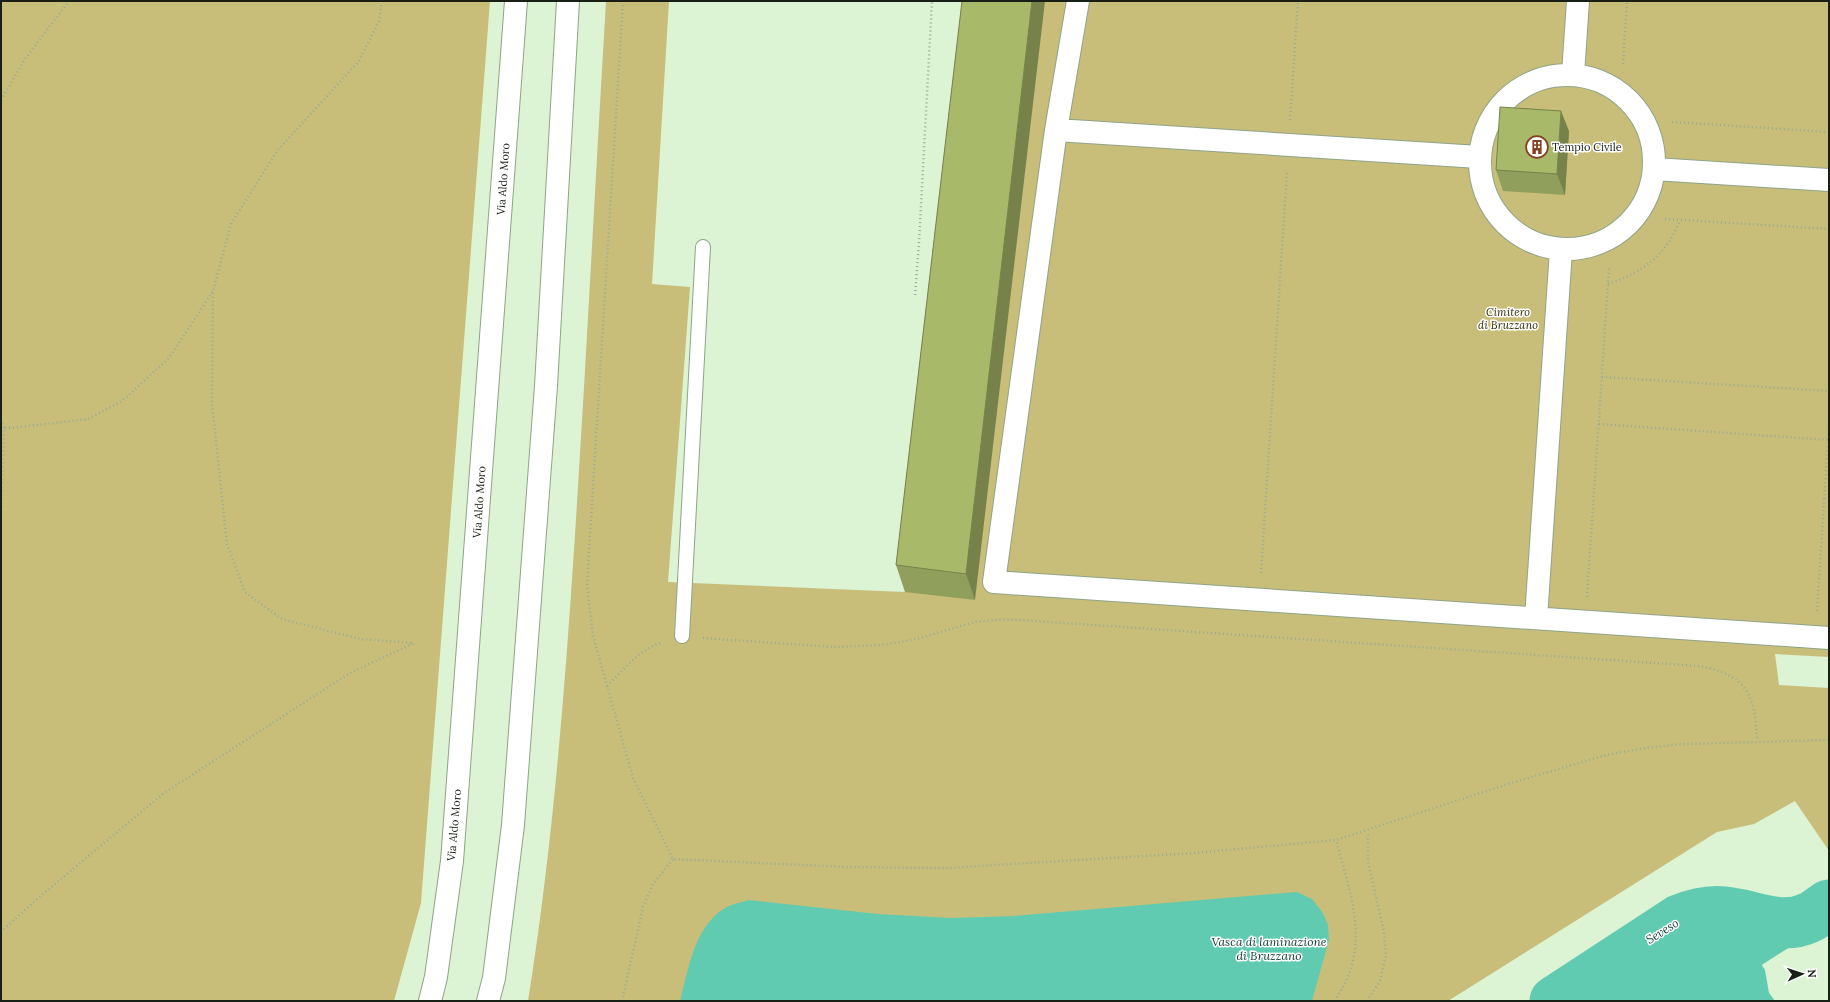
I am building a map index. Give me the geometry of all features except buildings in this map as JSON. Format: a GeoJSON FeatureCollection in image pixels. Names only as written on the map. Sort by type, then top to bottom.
{"type":"FeatureCollection","features":[{"type":"Feature","properties":{"kind":"street","name":"Via Aldo Moro"},"geometry":{"type":"LineString","coordinates":[[430,1001],[436,977],[452,861],[516,1]]}},
{"type":"Feature","properties":{"kind":"street"},"geometry":{"type":"LineString","coordinates":[[488,1001],[494,978],[513,825],[546,386],[568,1]]}},
{"type":"Feature","properties":{"kind":"street"},"geometry":{"type":"LineString","coordinates":[[1078,1],[1056,130],[994,582],[1822,637]]}},
{"type":"Feature","properties":{"kind":"street"},"geometry":{"type":"LineString","coordinates":[[1573,74],[1578,1]]}},
{"type":"Feature","properties":{"kind":"street"},"geometry":{"type":"LineString","coordinates":[[1573,74],[1592,78],[1611,86],[1626,97],[1640,112],[1654,149],[1654,169],[1651,188],[1643,206],[1632,222],[1616,235],[1600,244],[1580,249],[1561,250],[1542,246],[1524,239],[1508,227],[1495,212],[1486,196],[1481,176],[1479,157],[1483,137],[1491,119],[1502,103],[1512,94],[1534,80],[1553,75],[1573,74]]}},
{"type":"Feature","properties":{"kind":"street"},"geometry":{"type":"LineString","coordinates":[[1056,130],[1479,157]]}},
{"type":"Feature","properties":{"kind":"street"},"geometry":{"type":"LineString","coordinates":[[1654,169],[1829,180]]}},
{"type":"Feature","properties":{"kind":"street"},"geometry":{"type":"LineString","coordinates":[[1536,618],[1561,250]]}},
{"type":"Feature","properties":{"kind":"lane"},"geometry":{"type":"LineString","coordinates":[[682,636],[703,247]]}},
{"type":"Feature","properties":{"kind":"path"},"geometry":{"type":"LineString","coordinates":[[1,100],[25,59],[69,1]]}},
{"type":"Feature","properties":{"kind":"path"},"geometry":{"type":"LineString","coordinates":[[1,932],[37,899],[164,793],[350,673],[414,643],[360,639],[282,619],[245,592],[227,544],[212,403],[214,291],[231,224],[277,151],[359,62],[379,21],[382,1]]}},
{"type":"Feature","properties":{"kind":"path"},"geometry":{"type":"LineString","coordinates":[[624,1],[587,584],[593,636],[633,778],[673,859]]}},
{"type":"Feature","properties":{"kind":"path"},"geometry":{"type":"LineString","coordinates":[[915,295],[932,1]]}},
{"type":"Feature","properties":{"kind":"path"},"geometry":{"type":"LineString","coordinates":[[1259,600],[1298,1]]}},
{"type":"Feature","properties":{"kind":"path"},"geometry":{"type":"LineString","coordinates":[[1623,64],[1627,1]]}},
{"type":"Feature","properties":{"kind":"path"},"geometry":{"type":"LineString","coordinates":[[1672,122],[1829,132]]}},
{"type":"Feature","properties":{"kind":"path"},"geometry":{"type":"LineString","coordinates":[[1665,219],[1829,229]]}},
{"type":"Feature","properties":{"kind":"path"},"geometry":{"type":"LineString","coordinates":[[1608,284],[1632,275],[1653,260],[1670,241],[1680,220]]}},
{"type":"Feature","properties":{"kind":"path"},"geometry":{"type":"LineString","coordinates":[[1585,621],[1609,268]]}},
{"type":"Feature","properties":{"kind":"path"},"geometry":{"type":"LineString","coordinates":[[3,428],[88,419],[122,401],[169,358],[214,291]]}},
{"type":"Feature","properties":{"kind":"path"},"geometry":{"type":"LineString","coordinates":[[1602,377],[1829,392]]}},
{"type":"Feature","properties":{"kind":"path"},"geometry":{"type":"LineString","coordinates":[[1,419],[3,428],[1,525]]}},
{"type":"Feature","properties":{"kind":"path"},"geometry":{"type":"LineString","coordinates":[[1598,424],[1828,440]]}},
{"type":"Feature","properties":{"kind":"path"},"geometry":{"type":"LineString","coordinates":[[1822,637],[1829,424]]}},
{"type":"Feature","properties":{"kind":"path"},"geometry":{"type":"LineString","coordinates":[[607,686],[631,662],[656,644],[682,636],[834,647],[882,645],[916,639],[974,622],[1005,620],[1699,666],[1719,670],[1734,677],[1744,687],[1751,699],[1756,714],[1757,741]]}},
{"type":"Feature","properties":{"kind":"path"},"geometry":{"type":"LineString","coordinates":[[673,859],[846,867],[946,868],[1186,854],[1336,840],[1368,831],[1508,784],[1606,756],[1645,748],[1684,744],[1829,740]]}},
{"type":"Feature","properties":{"kind":"path"},"geometry":{"type":"LineString","coordinates":[[1367,1001],[1380,980],[1386,955],[1384,932],[1368,862],[1368,831]]}},
{"type":"Feature","properties":{"kind":"path"},"geometry":{"type":"LineString","coordinates":[[1335,1001],[1347,979],[1355,950],[1356,924],[1336,840]]}},
{"type":"Feature","properties":{"kind":"path"},"geometry":{"type":"LineString","coordinates":[[622,1001],[643,907],[653,884],[673,859]]}},
{"type":"Feature","properties":{"kind":"green space"},"geometry":{"type":"Polygon","coordinates":[[[1,1],[490,1],[421,903],[394,1001],[1,1001],[1,1]]]}},
{"type":"Feature","properties":{"kind":"green space","name":"Cimitero di Bruzzano"},"geometry":{"type":"Polygon","coordinates":[[[606,1],[669,1],[652,284],[690,287],[668,582],[905,592],[975,1],[1829,1],[1829,657],[1775,654],[1779,685],[1829,688],[1829,851],[1795,801],[1754,824],[1717,832],[1448,1001],[528,1001],[544,888],[566,663],[606,1]]]}},
{"type":"Feature","properties":{"kind":"water","name":"Vasca di laminazione di Bruzzano"},"geometry":{"type":"Polygon","coordinates":[[[1297,892],[1312,899],[1323,913],[1328,925],[1329,940],[1312,1001],[680,1001],[695,946],[701,933],[719,912],[731,905],[749,900],[878,914],[951,918],[1014,916],[1297,892]]]}},
{"type":"Feature","properties":{"kind":"water"},"geometry":{"type":"Polygon","coordinates":[[[1729,930],[1742,934],[1765,970],[1769,993],[1775,1001],[1588,1001],[1690,935],[1704,931],[1729,930]]]}},
{"type":"Feature","properties":{"kind":"waterway","name":"Seveso"},"geometry":{"type":"LineString","coordinates":[[1555,1001],[1679,920],[1701,913],[1718,912],[1734,913],[1766,921],[1787,923],[1798,922],[1814,915],[1829,905]]}},
{"type":"Feature","properties":{"kind":"waterway"},"geometry":{"type":"LineString","coordinates":[[1694,1001],[1754,952],[1808,918]]}},
{"type":"Feature","properties":{"kind":"place","name":"Tempio Civile"},"geometry":{"type":"Point","coordinates":[1537,147]}}]}
